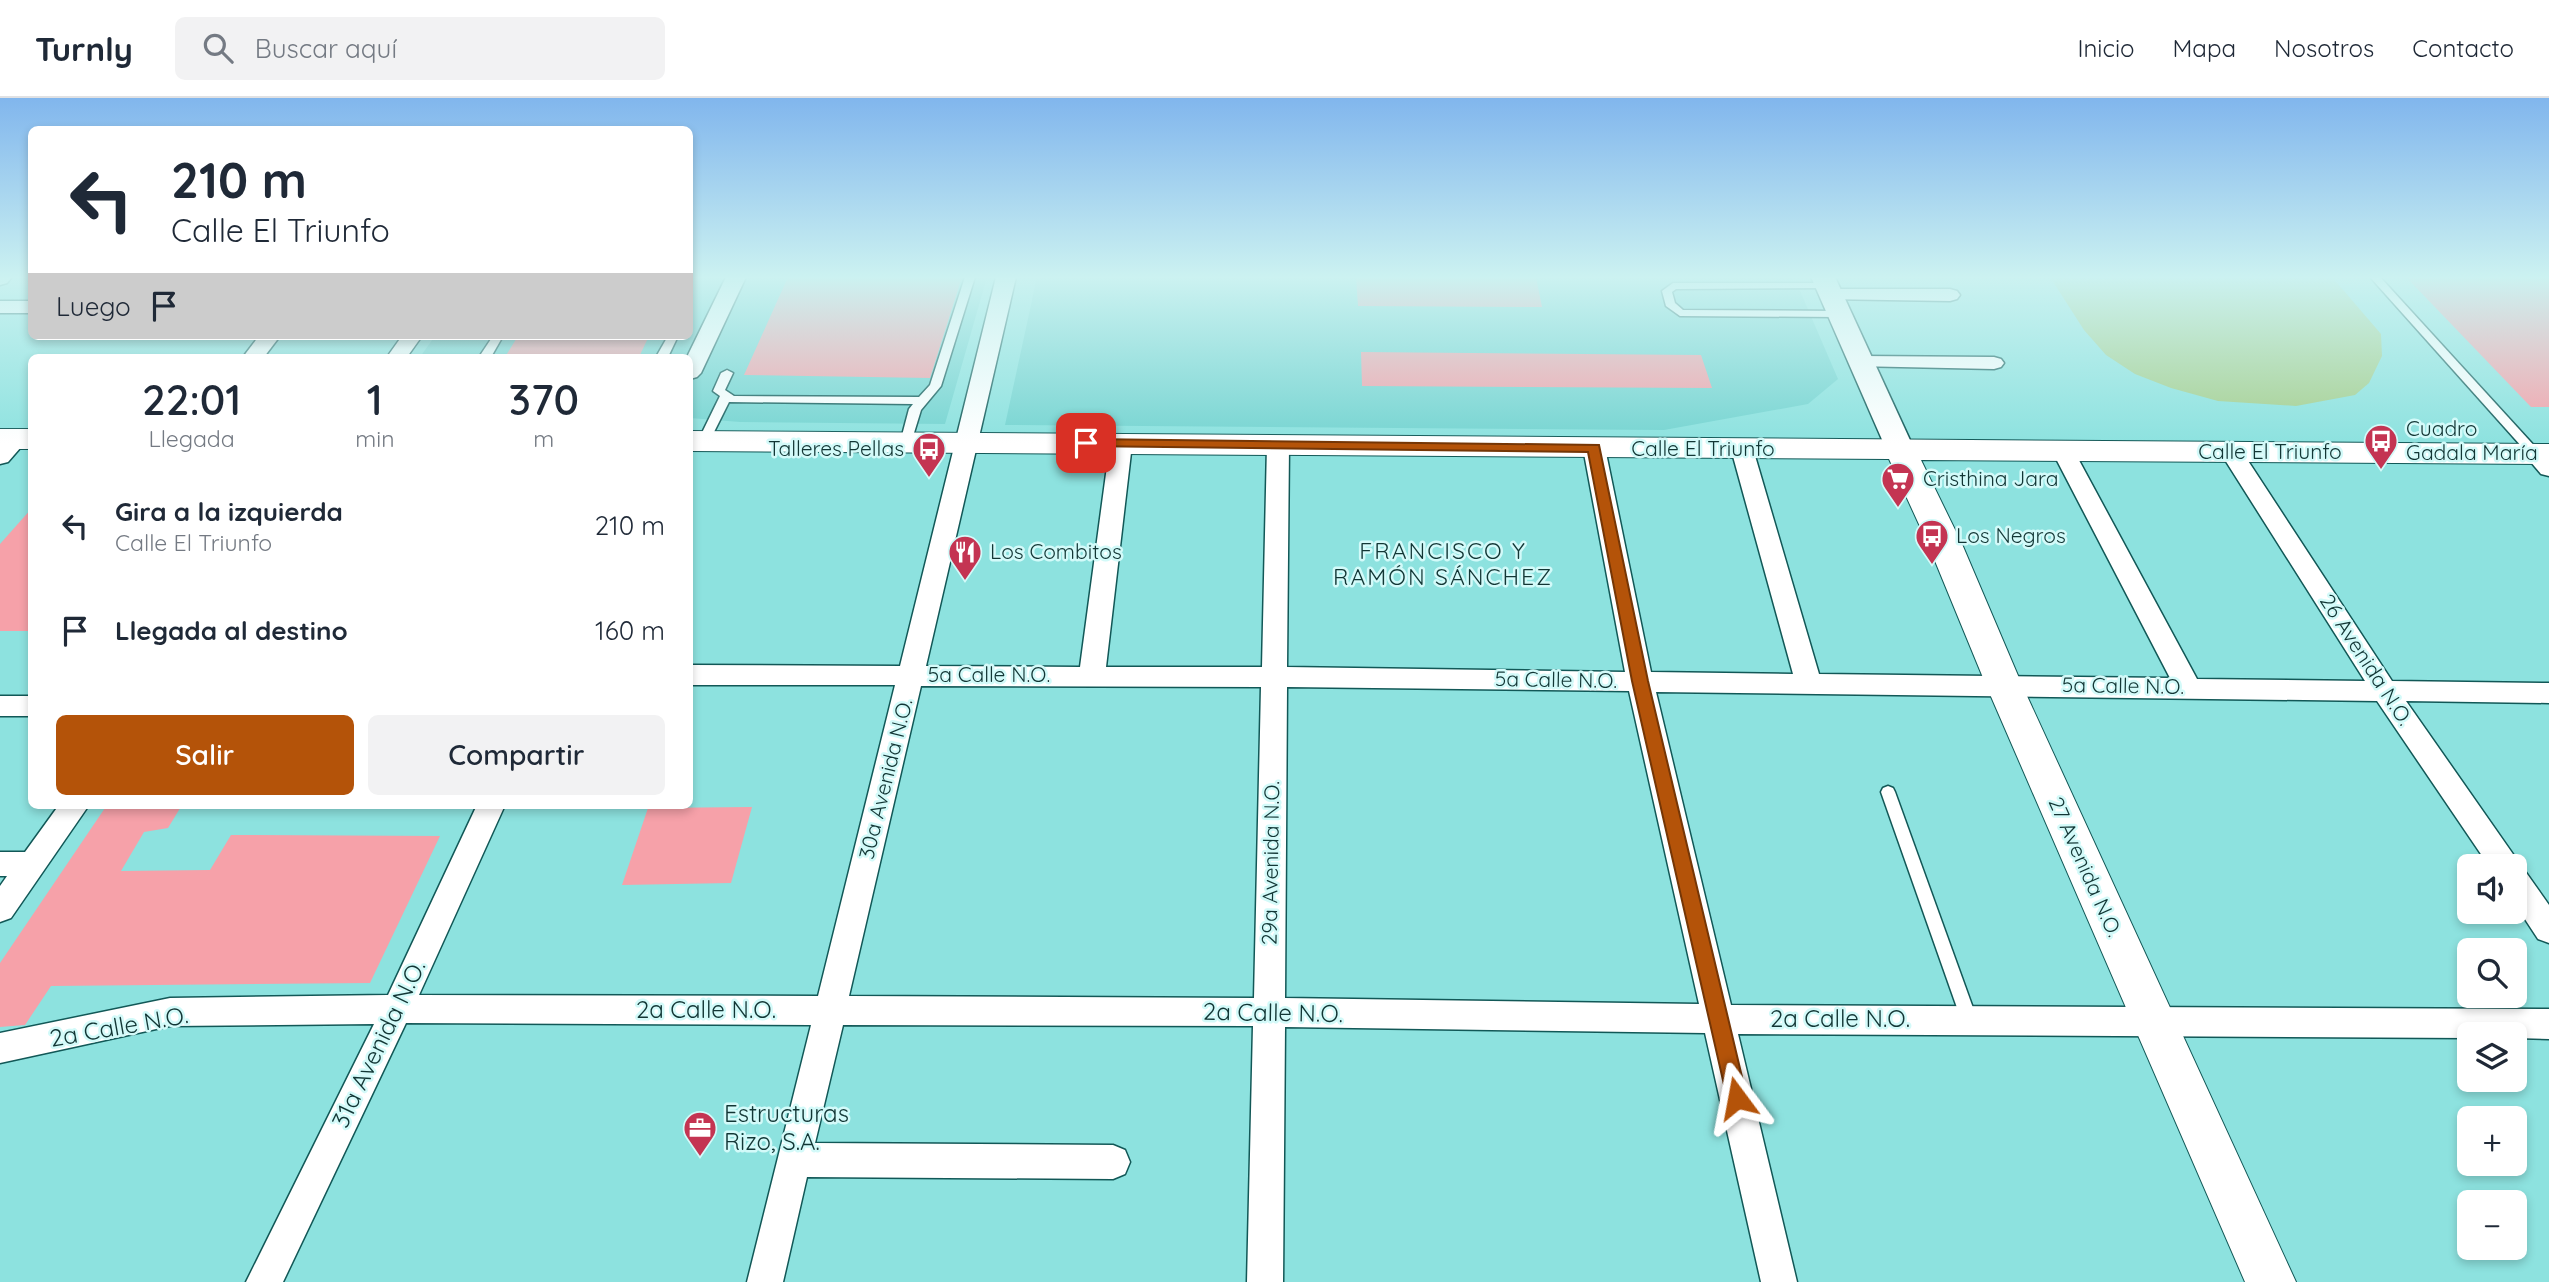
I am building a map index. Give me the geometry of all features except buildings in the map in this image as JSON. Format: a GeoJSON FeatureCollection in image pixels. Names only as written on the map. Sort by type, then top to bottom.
{"type":"FeatureCollection","features":[{"type":"Feature","properties":{"kind":"main road","name":"Calle El Triunfo"},"geometry":{"type":"LineString","coordinates":[[697,441],[2231,452],[2544,459]]}},
{"type":"Feature","properties":{"kind":"main road","name":"27 Avenida N.O."},"geometry":{"type":"LineString","coordinates":[[1901,451],[1945,544],[2004,685],[2271,1282]]}},
{"type":"Feature","properties":{"kind":"street"},"geometry":{"type":"LineString","coordinates":[[693,367],[710,332]]}},
{"type":"Feature","properties":{"kind":"street","name":"30a Avenida N.O."},"geometry":{"type":"LineString","coordinates":[[765,1282],[993,332]]}},
{"type":"Feature","properties":{"kind":"street"},"geometry":{"type":"LineString","coordinates":[[1848,332],[1901,451]]}},
{"type":"Feature","properties":{"kind":"street"},"geometry":{"type":"LineString","coordinates":[[255,354],[267,340]]}},
{"type":"Feature","properties":{"kind":"street"},"geometry":{"type":"LineString","coordinates":[[1861,362],[1994,363]]}},
{"type":"Feature","properties":{"kind":"street"},"geometry":{"type":"LineString","coordinates":[[1092,676],[1121,444]]}},
{"type":"Feature","properties":{"kind":"street","name":"29a Avenida N.O."},"geometry":{"type":"LineString","coordinates":[[1265,1282],[1278,445]]}},
{"type":"Feature","properties":{"kind":"street"},"geometry":{"type":"LineString","coordinates":[[1594,448],[1640,681],[1779,1282]]}},
{"type":"Feature","properties":{"kind":"street"},"geometry":{"type":"LineString","coordinates":[[1742,449],[1809,683]]}},
{"type":"Feature","properties":{"kind":"street"},"geometry":{"type":"LineString","coordinates":[[2063,451],[2188,687]]}},
{"type":"Feature","properties":{"kind":"street","name":"26 Avenida N.O."},"geometry":{"type":"LineString","coordinates":[[2231,452],[2386,693],[2497,854]]}},
{"type":"Feature","properties":{"kind":"street","name":"5a Calle N.O."},"geometry":{"type":"LineString","coordinates":[[693,675],[1274,677],[2549,693]]}},
{"type":"Feature","properties":{"kind":"street"},"geometry":{"type":"LineString","coordinates":[[0,706],[28,706]]}},
{"type":"Feature","properties":{"kind":"street"},"geometry":{"type":"LineString","coordinates":[[0,909],[72,809]]}},
{"type":"Feature","properties":{"kind":"street","name":"31a Avenida N.O."},"geometry":{"type":"LineString","coordinates":[[264,1282],[397,1009],[489,809]]}},
{"type":"Feature","properties":{"kind":"street"},"geometry":{"type":"LineString","coordinates":[[0,864],[32,864]]}},
{"type":"Feature","properties":{"kind":"street"},"geometry":{"type":"LineString","coordinates":[[2527,898],[2549,930]]}},
{"type":"Feature","properties":{"kind":"street","name":"2a Calle N.O."},"geometry":{"type":"LineString","coordinates":[[0,1048],[170,1012],[397,1009],[1269,1012],[1719,1019],[1969,1018],[2549,1024]]}},
{"type":"Feature","properties":{"kind":"street"},"geometry":{"type":"LineString","coordinates":[[794,1160],[1113,1162]]}},
{"type":"Feature","properties":{"kind":"lane"},"geometry":{"type":"LineString","coordinates":[[906,443],[915,409],[935,386],[952,332]]}},
{"type":"Feature","properties":{"kind":"lane"},"geometry":{"type":"LineString","coordinates":[[2426,332],[2544,459]]}},
{"type":"Feature","properties":{"kind":"lane"},"geometry":{"type":"LineString","coordinates":[[727,373],[719,391],[732,399],[921,401]]}},
{"type":"Feature","properties":{"kind":"lane"},"geometry":{"type":"LineString","coordinates":[[697,441],[726,395]]}},
{"type":"Feature","properties":{"kind":"lane"},"geometry":{"type":"LineString","coordinates":[[1888,792],[1969,1018]]}},
{"type":"Feature","properties":{"kind":"shaded area"},"geometry":{"type":"Polygon","coordinates":[[[693,332],[971,332],[945,424],[740,422],[693,418],[693,354],[422,354],[432,340],[693,340],[693,332]]]}},
{"type":"Feature","properties":{"kind":"shaded area"},"geometry":{"type":"Polygon","coordinates":[[[1025,332],[1818,332],[1838,379],[1808,404],[1664,430],[1005,425],[1025,332]]]}},
{"type":"Feature","properties":{"kind":"green space"},"geometry":{"type":"Polygon","coordinates":[[[2086,332],[2379,332],[2382,356],[2369,383],[2355,395],[2296,406],[2218,401],[2171,388],[2135,374],[2106,355],[2086,332]]]}},
{"type":"Feature","properties":{"kind":"place","name":"Cuadro Gadala María"},"geometry":{"type":"Point","coordinates":[2381,471]}},
{"type":"Feature","properties":{"kind":"place","name":"Talleres Pellas"},"geometry":{"type":"Point","coordinates":[929,479]}},
{"type":"Feature","properties":{"kind":"place","name":"Cristhina Jara"},"geometry":{"type":"Point","coordinates":[1898,509]}},
{"type":"Feature","properties":{"kind":"place","name":"Los Negros"},"geometry":{"type":"Point","coordinates":[1932,566]}},
{"type":"Feature","properties":{"kind":"place","name":"Los Combitos"},"geometry":{"type":"Point","coordinates":[965,582]}},
{"type":"Feature","properties":{"kind":"place","name":"Estructuras Rizo, S.A."},"geometry":{"type":"Point","coordinates":[700,1158]}},
{"type":"Feature","properties":{"kind":"district","name":"FRANCISCO Y RAMÓN SÁNCHEZ"},"geometry":{"type":"Point","coordinates":[1443,564]}},
{"type":"Feature","properties":{"kind":"route"},"geometry":{"type":"LineString","coordinates":[[1086,443],[1594,448],[1640,681],[1737,1098]]}}]}
